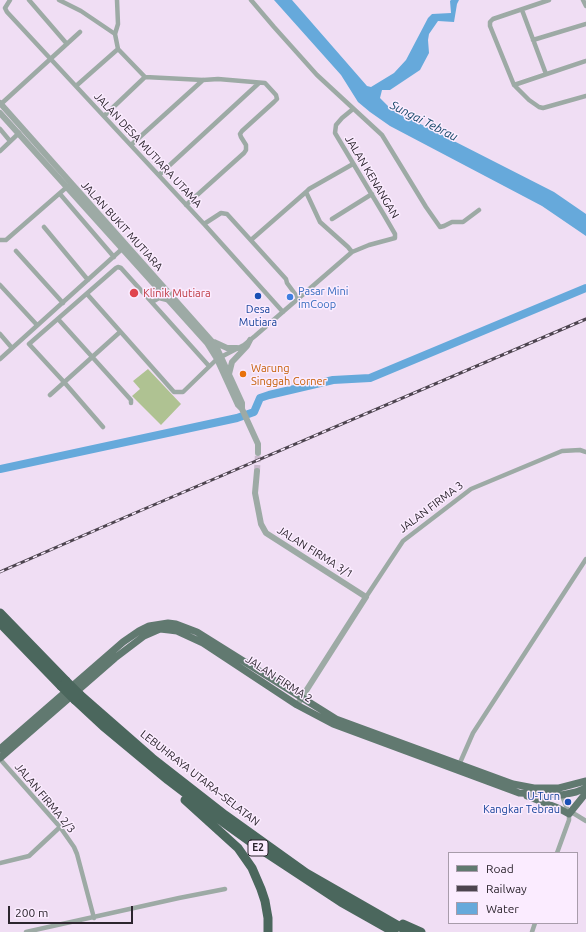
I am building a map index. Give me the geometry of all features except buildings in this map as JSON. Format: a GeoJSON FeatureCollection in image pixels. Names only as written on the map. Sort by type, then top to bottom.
{"type":"FeatureCollection","features":[{"type":"Feature","properties":{"kind":"highway","name":"LEBUHRAYA UTARA–SELATAN"},"geometry":{"type":"LineString","coordinates":[[0,613],[64,684]]}},
{"type":"Feature","properties":{"kind":"highway","name":"LEBUHRAYA UTARA–SELATAN"},"geometry":{"type":"LineString","coordinates":[[0,623],[132,750],[210,812],[262,850],[341,902],[394,932]]}},
{"type":"Feature","properties":{"kind":"highway","name":"LEBUHRAYA UTARA–SELATAN"},"geometry":{"type":"LineString","coordinates":[[78,698],[225,815],[306,873],[409,932]]}},
{"type":"Feature","properties":{"kind":"highway"},"geometry":{"type":"LineString","coordinates":[[132,750],[136,759],[190,804],[238,848],[252,868],[262,889],[268,918],[268,932]]}},
{"type":"Feature","properties":{"kind":"highway"},"geometry":{"type":"LineString","coordinates":[[380,916],[387,916],[421,932]]}},
{"type":"Feature","properties":{"kind":"main road","name":"JALAN FIRMA 2"},"geometry":{"type":"LineString","coordinates":[[0,749],[123,642],[139,631],[160,624],[176,624],[197,632],[336,719],[458,767],[519,793],[560,791],[586,781]]}},
{"type":"Feature","properties":{"kind":"main road","name":"JALAN FIRMA 2"},"geometry":{"type":"LineString","coordinates":[[0,759],[115,658],[144,636],[160,629],[177,631],[203,642],[297,705],[333,724],[512,784],[534,788],[576,792],[586,788]]}},
{"type":"Feature","properties":{"kind":"main road"},"geometry":{"type":"LineString","coordinates":[[519,793],[558,808],[569,814],[586,793]]}},
{"type":"Feature","properties":{"kind":"street","name":"JALAN DESA MUTIARA UTAMA"},"geometry":{"type":"LineString","coordinates":[[10,0],[5,6],[6,10],[204,224],[283,312]]}},
{"type":"Feature","properties":{"kind":"street"},"geometry":{"type":"LineString","coordinates":[[29,0],[67,44]]}},
{"type":"Feature","properties":{"kind":"street"},"geometry":{"type":"LineString","coordinates":[[59,0],[95,19],[116,34]]}},
{"type":"Feature","properties":{"kind":"street"},"geometry":{"type":"LineString","coordinates":[[117,0],[118,24],[116,34],[118,49],[145,77],[203,80],[218,79],[265,83],[276,95],[277,99],[240,134],[246,145],[246,150],[244,153],[186,205]]}},
{"type":"Feature","properties":{"kind":"street"},"geometry":{"type":"LineString","coordinates":[[251,0],[317,75],[382,135],[439,226],[442,228],[454,222],[463,222],[479,210]]}},
{"type":"Feature","properties":{"kind":"street"},"geometry":{"type":"LineString","coordinates":[[549,0],[493,19],[490,22],[490,26],[514,85],[529,100],[543,108],[586,96]]}},
{"type":"Feature","properties":{"kind":"street"},"geometry":{"type":"LineString","coordinates":[[583,0],[586,6]]}},
{"type":"Feature","properties":{"kind":"street"},"geometry":{"type":"LineString","coordinates":[[522,10],[546,74]]}},
{"type":"Feature","properties":{"kind":"street"},"geometry":{"type":"LineString","coordinates":[[533,40],[586,24]]}},
{"type":"Feature","properties":{"kind":"street"},"geometry":{"type":"LineString","coordinates":[[1,114],[0,104],[80,32]]}},
{"type":"Feature","properties":{"kind":"street"},"geometry":{"type":"LineString","coordinates":[[76,86],[118,49]]}},
{"type":"Feature","properties":{"kind":"street"},"geometry":{"type":"LineString","coordinates":[[514,85],[586,61]]}},
{"type":"Feature","properties":{"kind":"street"},"geometry":{"type":"LineString","coordinates":[[104,116],[145,77]]}},
{"type":"Feature","properties":{"kind":"street"},"geometry":{"type":"LineString","coordinates":[[131,145],[203,80]]}},
{"type":"Feature","properties":{"kind":"street"},"geometry":{"type":"LineString","coordinates":[[159,175],[259,83]]}},
{"type":"Feature","properties":{"kind":"street","name":"JALAN BUKIT MUTIARA"},"geometry":{"type":"LineString","coordinates":[[0,104],[122,249],[219,358],[229,374],[242,403],[242,409]]}},
{"type":"Feature","properties":{"kind":"street","name":"JALAN KENANGAN"},"geometry":{"type":"LineString","coordinates":[[352,252],[369,245],[395,238],[395,234],[335,133],[336,125],[353,109]]}},
{"type":"Feature","properties":{"kind":"street","name":"JALAN BUKIT MUTIARA"},"geometry":{"type":"LineString","coordinates":[[1,114],[135,254],[212,341],[216,346],[219,358]]}},
{"type":"Feature","properties":{"kind":"street"},"geometry":{"type":"LineString","coordinates":[[0,129],[10,141]]}},
{"type":"Feature","properties":{"kind":"street"},"geometry":{"type":"LineString","coordinates":[[0,151],[18,133]]}},
{"type":"Feature","properties":{"kind":"street"},"geometry":{"type":"LineString","coordinates":[[251,240],[309,189],[353,164]]}},
{"type":"Feature","properties":{"kind":"street"},"geometry":{"type":"LineString","coordinates":[[3,240],[69,185]]}},
{"type":"Feature","properties":{"kind":"street"},"geometry":{"type":"LineString","coordinates":[[87,294],[174,392],[182,392],[219,358],[250,340],[352,252],[320,222],[306,192]]}},
{"type":"Feature","properties":{"kind":"street"},"geometry":{"type":"LineString","coordinates":[[60,194],[114,257]]}},
{"type":"Feature","properties":{"kind":"street"},"geometry":{"type":"LineString","coordinates":[[332,218],[372,194]]}},
{"type":"Feature","properties":{"kind":"street"},"geometry":{"type":"LineString","coordinates":[[204,224],[221,213],[227,214],[286,279],[287,283],[298,298]]}},
{"type":"Feature","properties":{"kind":"street"},"geometry":{"type":"LineString","coordinates":[[44,228],[88,280]]}},
{"type":"Feature","properties":{"kind":"street"},"geometry":{"type":"LineString","coordinates":[[0,359],[122,249],[123,243],[119,237]]}},
{"type":"Feature","properties":{"kind":"street"},"geometry":{"type":"LineString","coordinates":[[122,249],[135,254]]}},
{"type":"Feature","properties":{"kind":"street"},"geometry":{"type":"LineString","coordinates":[[16,251],[63,303]]}},
{"type":"Feature","properties":{"kind":"street"},"geometry":{"type":"LineString","coordinates":[[103,427],[29,344],[116,268],[121,268],[154,300],[210,366]]}},
{"type":"Feature","properties":{"kind":"street"},"geometry":{"type":"LineString","coordinates":[[0,285],[37,325]]}},
{"type":"Feature","properties":{"kind":"street"},"geometry":{"type":"LineString","coordinates":[[154,300],[157,291],[155,285]]}},
{"type":"Feature","properties":{"kind":"street"},"geometry":{"type":"LineString","coordinates":[[154,300],[163,298],[170,302]]}},
{"type":"Feature","properties":{"kind":"street"},"geometry":{"type":"LineString","coordinates":[[58,319],[131,400],[131,403]]}},
{"type":"Feature","properties":{"kind":"street"},"geometry":{"type":"LineString","coordinates":[[50,395],[120,332]]}},
{"type":"Feature","properties":{"kind":"street"},"geometry":{"type":"LineString","coordinates":[[0,334],[12,348]]}},
{"type":"Feature","properties":{"kind":"street"},"geometry":{"type":"LineString","coordinates":[[229,374],[232,362],[247,346],[250,340]]}},
{"type":"Feature","properties":{"kind":"street"},"geometry":{"type":"LineString","coordinates":[[212,341],[228,348],[237,348]]}},
{"type":"Feature","properties":{"kind":"street"},"geometry":{"type":"LineString","coordinates":[[219,358],[238,405],[242,409],[258,444],[258,453]]}},
{"type":"Feature","properties":{"kind":"street","name":"JALAN FIRMA 3"},"geometry":{"type":"LineString","coordinates":[[297,705],[403,540],[471,489],[562,451],[580,450],[586,452]]}},
{"type":"Feature","properties":{"kind":"street","name":"JALAN FIRMA 3/1"},"geometry":{"type":"LineString","coordinates":[[257,471],[255,493],[261,524],[266,533],[366,597]]}},
{"type":"Feature","properties":{"kind":"street"},"geometry":{"type":"LineString","coordinates":[[458,767],[473,733],[586,559]]}},
{"type":"Feature","properties":{"kind":"street","name":"JALAN FIRMA 2/3"},"geometry":{"type":"LineString","coordinates":[[0,759],[60,827],[74,847],[94,918]]}},
{"type":"Feature","properties":{"kind":"street"},"geometry":{"type":"LineString","coordinates":[[557,852],[568,824],[569,814],[560,791]]}},
{"type":"Feature","properties":{"kind":"street"},"geometry":{"type":"LineString","coordinates":[[569,814],[573,813],[586,821]]}},
{"type":"Feature","properties":{"kind":"street"},"geometry":{"type":"LineString","coordinates":[[0,863],[29,856],[60,827]]}},
{"type":"Feature","properties":{"kind":"street"},"geometry":{"type":"LineString","coordinates":[[26,932],[225,889]]}},
{"type":"Feature","properties":{"kind":"green space"},"geometry":{"type":"Polygon","coordinates":[[[148,369],[181,404],[161,425],[132,396],[140,389],[133,381],[148,369]]]}},
{"type":"Feature","properties":{"kind":"water"},"geometry":{"type":"Polygon","coordinates":[[[274,0],[292,0],[367,86],[371,87],[394,73],[406,60],[428,18],[432,14],[451,13],[450,1],[459,0],[454,22],[438,21],[429,34],[429,53],[420,70],[390,90],[382,90],[380,98],[391,109],[554,192],[586,214],[586,236],[542,206],[390,126],[370,112],[358,102],[341,75],[274,0]]]}},
{"type":"Feature","properties":{"kind":"waterway"},"geometry":{"type":"LineString","coordinates":[[0,469],[237,418],[254,412],[260,398],[269,395],[333,380],[370,378],[586,288]]}},
{"type":"Feature","properties":{"kind":"tunnel"},"geometry":{"type":"LineString","coordinates":[[257,471],[258,453]]}},
{"type":"Feature","properties":{"kind":"railway"},"geometry":{"type":"LineString","coordinates":[[0,572],[586,319]]}},
{"type":"Feature","properties":{"kind":"place","name":"Klinik Mutiara"},"geometry":{"type":"Point","coordinates":[134,293]}},
{"type":"Feature","properties":{"kind":"place","name":"Desa Mutiara"},"geometry":{"type":"Point","coordinates":[258,296]}},
{"type":"Feature","properties":{"kind":"place","name":"Pasar Mini imCoop"},"geometry":{"type":"Point","coordinates":[290,297]}},
{"type":"Feature","properties":{"kind":"place","name":"Warung Singgah Corner"},"geometry":{"type":"Point","coordinates":[243,374]}},
{"type":"Feature","properties":{"kind":"place","name":"U-Turn Kangkar Tebrau"},"geometry":{"type":"Point","coordinates":[568,802]}},
{"type":"Feature","properties":{"kind":"water label","name":"Sungai Tebrau"},"geometry":{"type":"Point","coordinates":[424,121]}}]}
